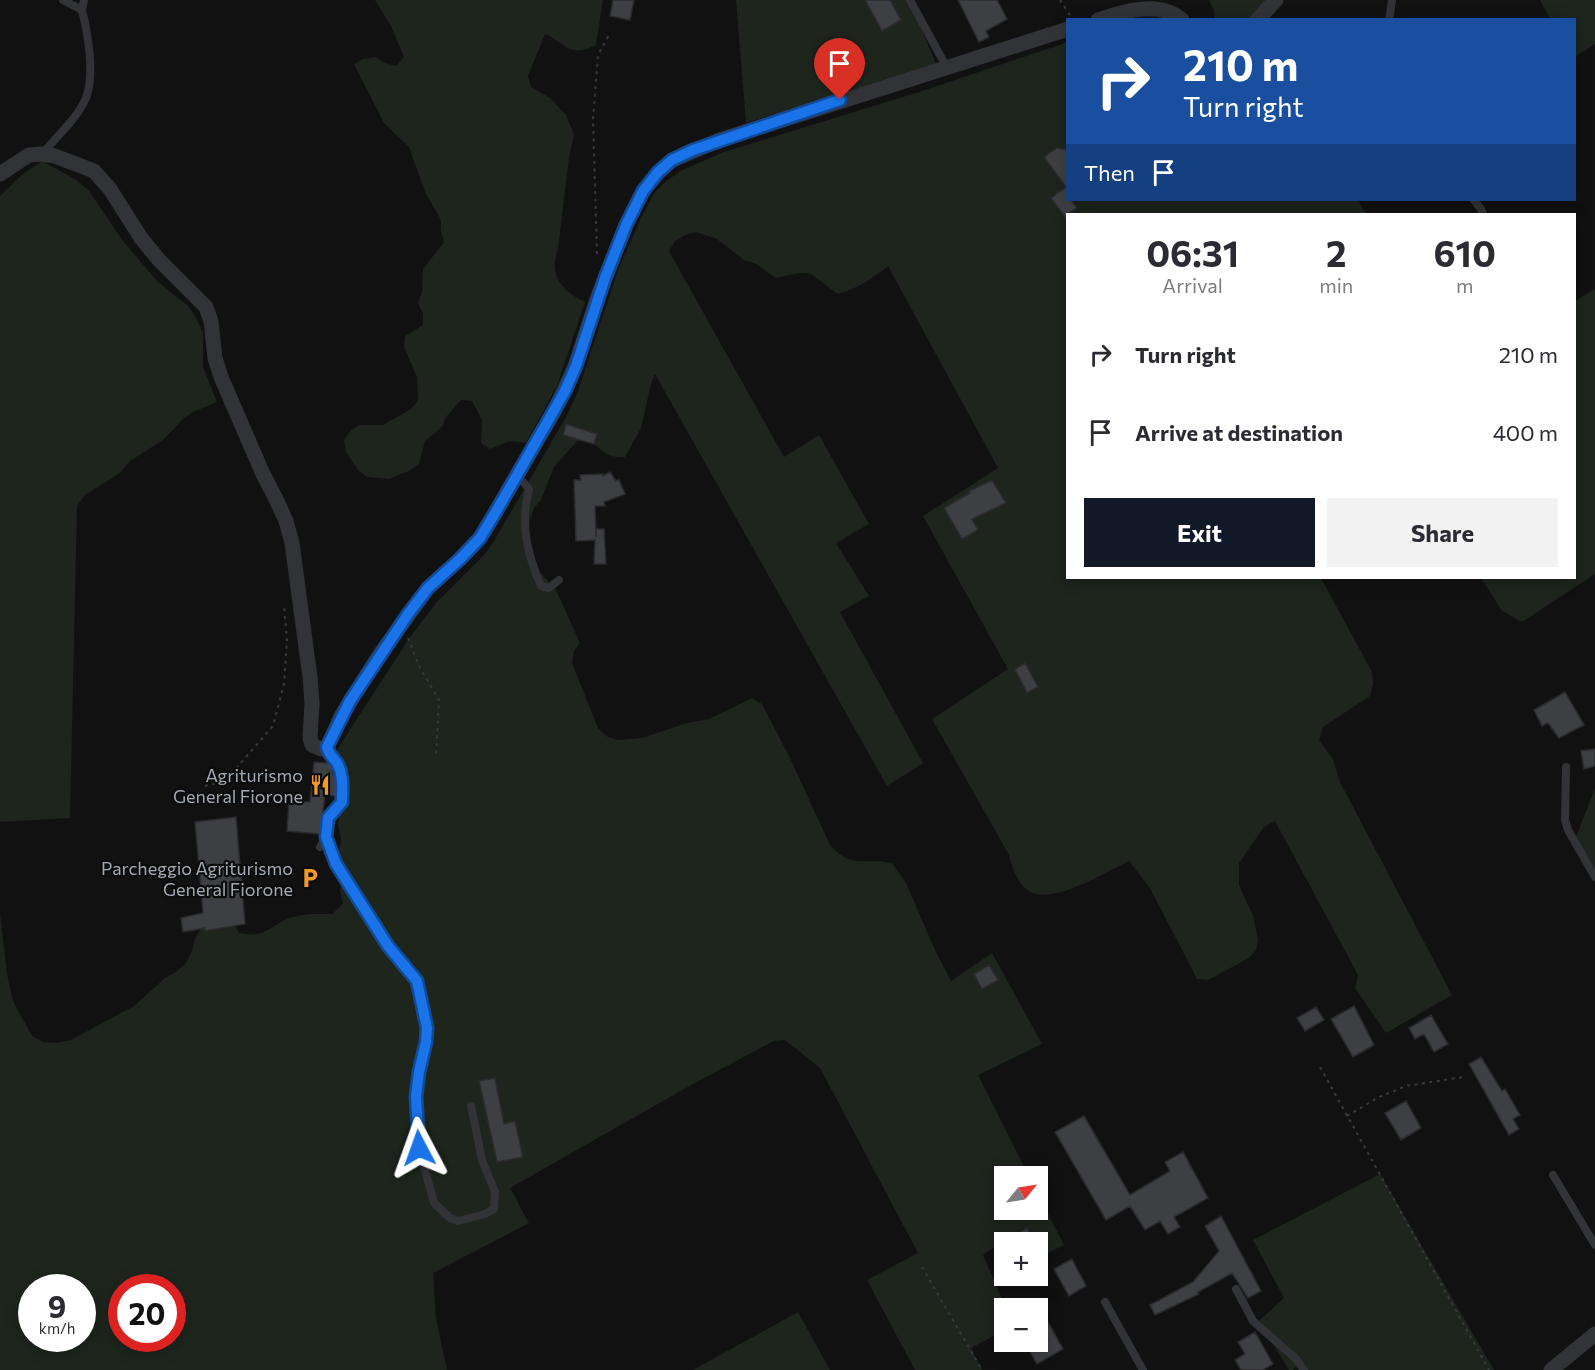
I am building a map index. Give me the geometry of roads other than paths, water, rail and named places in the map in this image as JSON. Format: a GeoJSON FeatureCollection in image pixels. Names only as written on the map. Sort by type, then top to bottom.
{"type":"FeatureCollection","features":[{"type":"Feature","properties":{"kind":"street"},"geometry":{"type":"LineString","coordinates":[[1259,18],[1276,0]]}},
{"type":"Feature","properties":{"kind":"street"},"geometry":{"type":"LineString","coordinates":[[1104,18],[1136,8],[1151,7],[1166,8],[1179,18]]}},
{"type":"Feature","properties":{"kind":"street"},"geometry":{"type":"LineString","coordinates":[[0,174],[29,155],[42,154],[55,156],[94,171],[102,178],[141,238],[159,260],[206,307],[211,321],[215,358],[221,377],[286,521],[292,543],[310,677],[312,703],[310,738],[312,745],[321,749],[327,747],[350,701],[400,626],[428,588],[480,538],[517,475],[565,391],[626,225],[643,191],[658,172],[672,160],[711,143],[1066,30]]}},
{"type":"Feature","properties":{"kind":"street"},"geometry":{"type":"LineString","coordinates":[[1551,1370],[1595,1334]]}},
{"type":"Feature","properties":{"kind":"lane"},"geometry":{"type":"LineString","coordinates":[[63,0],[82,10]]}},
{"type":"Feature","properties":{"kind":"lane"},"geometry":{"type":"LineString","coordinates":[[42,154],[75,115],[86,98],[89,51],[82,10],[84,0]]}},
{"type":"Feature","properties":{"kind":"lane"},"geometry":{"type":"LineString","coordinates":[[910,0],[947,68]]}},
{"type":"Feature","properties":{"kind":"lane"},"geometry":{"type":"LineString","coordinates":[[1389,18],[1392,0]]}},
{"type":"Feature","properties":{"kind":"lane"},"geometry":{"type":"LineString","coordinates":[[517,475],[529,489],[525,505],[525,536],[533,568],[541,586],[549,588],[559,580]]}},
{"type":"Feature","properties":{"kind":"lane"},"geometry":{"type":"LineString","coordinates":[[320,847],[326,837],[328,818],[342,802],[342,774],[336,762],[328,755],[327,747]]}},
{"type":"Feature","properties":{"kind":"lane"},"geometry":{"type":"LineString","coordinates":[[1566,767],[1565,820],[1568,830],[1595,877]]}},
{"type":"Feature","properties":{"kind":"lane"},"geometry":{"type":"LineString","coordinates":[[326,837],[336,864],[380,934],[417,981],[427,1028],[416,1096],[419,1148],[434,1203],[450,1218],[458,1221],[485,1214],[494,1209],[495,1192],[482,1160],[471,1106]]}},
{"type":"Feature","properties":{"kind":"lane"},"geometry":{"type":"LineString","coordinates":[[1552,1175],[1595,1245]]}},
{"type":"Feature","properties":{"kind":"lane"},"geometry":{"type":"LineString","coordinates":[[1236,1289],[1253,1321],[1296,1359],[1304,1370]]}},
{"type":"Feature","properties":{"kind":"lane"},"geometry":{"type":"LineString","coordinates":[[1105,1302],[1143,1370]]}},
{"type":"Feature","properties":{"kind":"place","name":"Agriturismo General Fiorone"},"geometry":{"type":"Point","coordinates":[320,785]}},
{"type":"Feature","properties":{"kind":"place","name":"Parcheggio Agriturismo General Fiorone"},"geometry":{"type":"Point","coordinates":[310,878]}}]}
